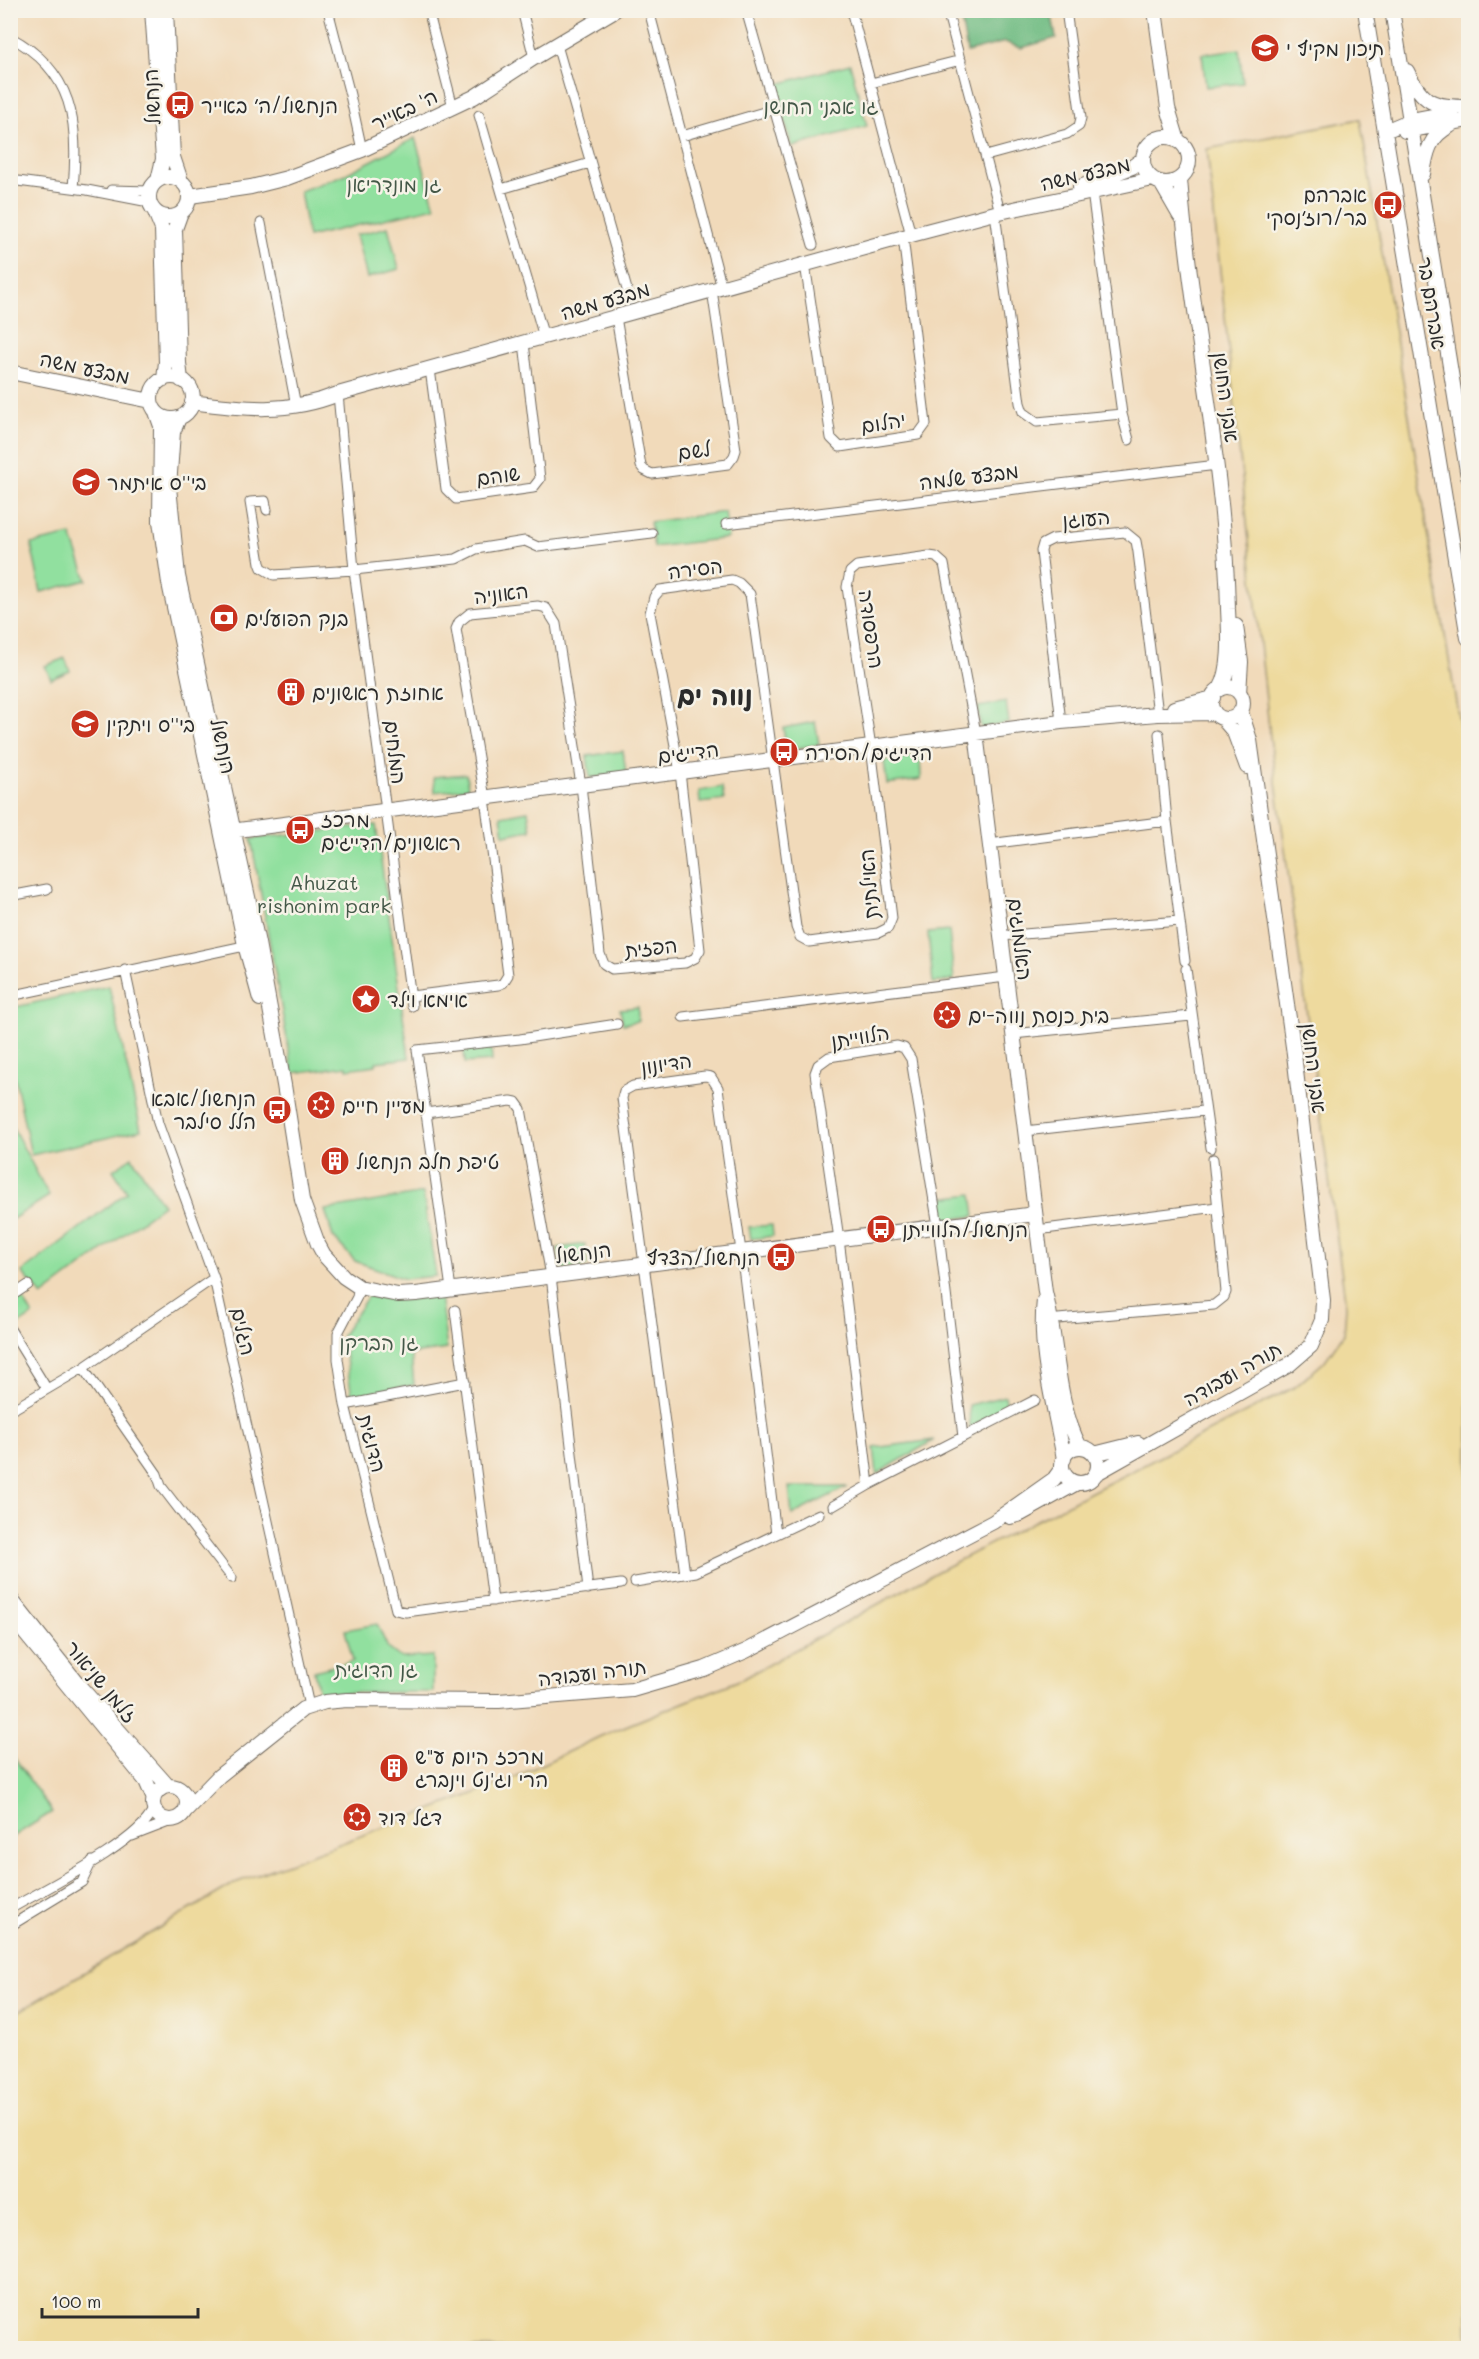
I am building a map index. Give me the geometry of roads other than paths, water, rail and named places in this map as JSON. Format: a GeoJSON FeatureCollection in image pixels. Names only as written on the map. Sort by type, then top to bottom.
{"type":"FeatureCollection","features":[{"type":"Feature","properties":{"kind":"street","name":"הנחשול"},"geometry":{"type":"LineString","coordinates":[[152,10],[163,159],[153,196],[162,229],[166,353],[164,379],[154,387],[153,407],[161,426],[160,521],[169,584],[229,831]]}},
{"type":"Feature","properties":{"kind":"street","name":"הנחשול"},"geometry":{"type":"LineString","coordinates":[[166,10],[173,157],[190,196]]}},
{"type":"Feature","properties":{"kind":"street"},"geometry":{"type":"LineString","coordinates":[[328,10],[351,95],[362,150]]}},
{"type":"Feature","properties":{"kind":"street"},"geometry":{"type":"LineString","coordinates":[[428,10],[453,107]]}},
{"type":"Feature","properties":{"kind":"street"},"geometry":{"type":"LineString","coordinates":[[522,10],[534,58]]}},
{"type":"Feature","properties":{"kind":"street","name":"ה' באייר"},"geometry":{"type":"LineString","coordinates":[[190,196],[250,187],[287,178],[362,150],[412,124],[474,97],[615,10]]}},
{"type":"Feature","properties":{"kind":"street"},"geometry":{"type":"LineString","coordinates":[[746,10],[813,245]]}},
{"type":"Feature","properties":{"kind":"street"},"geometry":{"type":"LineString","coordinates":[[851,10],[907,236]]}},
{"type":"Feature","properties":{"kind":"street"},"geometry":{"type":"LineString","coordinates":[[947,10],[986,156],[998,213],[1020,403],[1023,412],[1037,422],[1122,414]]}},
{"type":"Feature","properties":{"kind":"street"},"geometry":{"type":"LineString","coordinates":[[986,156],[1067,134],[1079,126],[1081,118],[1066,10]]}},
{"type":"Feature","properties":{"kind":"street"},"geometry":{"type":"LineString","coordinates":[[1155,10],[1168,108],[1178,141]]}},
{"type":"Feature","properties":{"kind":"street","name":"אברהם בר"},"geometry":{"type":"LineString","coordinates":[[1365,10],[1468,638]]}},
{"type":"Feature","properties":{"kind":"street","name":"אברהם בר"},"geometry":{"type":"LineString","coordinates":[[1392,10],[1468,477]]}},
{"type":"Feature","properties":{"kind":"street"},"geometry":{"type":"LineString","coordinates":[[651,18],[682,136],[717,289]]}},
{"type":"Feature","properties":{"kind":"street"},"geometry":{"type":"LineString","coordinates":[[10,37],[42,58],[61,83],[68,98],[76,136],[74,188]]}},
{"type":"Feature","properties":{"kind":"street"},"geometry":{"type":"LineString","coordinates":[[557,45],[630,300]]}},
{"type":"Feature","properties":{"kind":"street"},"geometry":{"type":"LineString","coordinates":[[1400,56],[1415,87],[1429,102],[1441,107],[1468,108]]}},
{"type":"Feature","properties":{"kind":"street"},"geometry":{"type":"LineString","coordinates":[[870,83],[961,60]]}},
{"type":"Feature","properties":{"kind":"street"},"geometry":{"type":"LineString","coordinates":[[1159,139],[1168,108]]}},
{"type":"Feature","properties":{"kind":"street"},"geometry":{"type":"LineString","coordinates":[[1385,131],[1468,108]]}},
{"type":"Feature","properties":{"kind":"street"},"geometry":{"type":"LineString","coordinates":[[682,136],[774,109]]}},
{"type":"Feature","properties":{"kind":"street"},"geometry":{"type":"LineString","coordinates":[[479,115],[544,337]]}},
{"type":"Feature","properties":{"kind":"street"},"geometry":{"type":"LineString","coordinates":[[1412,125],[1464,120]]}},
{"type":"Feature","properties":{"kind":"street"},"geometry":{"type":"LineString","coordinates":[[1421,185],[1431,142],[1446,128],[1464,120]]}},
{"type":"Feature","properties":{"kind":"street"},"geometry":{"type":"LineString","coordinates":[[1172,138],[1178,141],[1188,152],[1189,159],[1185,174],[1180,179],[1168,183],[1157,181],[1144,167],[1143,159],[1148,146],[1159,139],[1172,138]]}},
{"type":"Feature","properties":{"kind":"street","name":"מבצע משה"},"geometry":{"type":"LineString","coordinates":[[1026,207],[1132,167],[1143,159]]}},
{"type":"Feature","properties":{"kind":"street"},"geometry":{"type":"LineString","coordinates":[[501,189],[591,163]]}},
{"type":"Feature","properties":{"kind":"street"},"geometry":{"type":"LineString","coordinates":[[153,196],[170,177],[182,181]]}},
{"type":"Feature","properties":{"kind":"street","name":"אבני החושן"},"geometry":{"type":"LineString","coordinates":[[1180,179],[1217,465],[1228,577],[1241,662],[1239,693]]}},
{"type":"Feature","properties":{"kind":"street"},"geometry":{"type":"LineString","coordinates":[[10,180],[153,196]]}},
{"type":"Feature","properties":{"kind":"street","name":"מבצע משה"},"geometry":{"type":"LineString","coordinates":[[192,402],[241,409],[296,406],[323,400],[907,236],[1092,192],[1157,181]]}},
{"type":"Feature","properties":{"kind":"street","name":"אבני החושן"},"geometry":{"type":"LineString","coordinates":[[1157,181],[1184,223]]}},
{"type":"Feature","properties":{"kind":"street"},"geometry":{"type":"LineString","coordinates":[[1092,192],[1122,414],[1129,440]]}},
{"type":"Feature","properties":{"kind":"street"},"geometry":{"type":"LineString","coordinates":[[153,196],[167,218],[180,215]]}},
{"type":"Feature","properties":{"kind":"street"},"geometry":{"type":"LineString","coordinates":[[181,380],[175,230],[180,215],[188,207],[190,196]]}},
{"type":"Feature","properties":{"kind":"street"},"geometry":{"type":"LineString","coordinates":[[261,223],[296,406]]}},
{"type":"Feature","properties":{"kind":"street","name":"יהלום"},"geometry":{"type":"LineString","coordinates":[[806,264],[831,438],[840,447],[918,435],[926,424],[907,236]]}},
{"type":"Feature","properties":{"kind":"street","name":"לשם"},"geometry":{"type":"LineString","coordinates":[[616,317],[641,466],[644,470],[652,474],[728,464],[736,450],[717,289]]}},
{"type":"Feature","properties":{"kind":"street","name":"שוהם"},"geometry":{"type":"LineString","coordinates":[[430,369],[446,489],[452,497],[456,499],[533,488],[540,479],[524,343]]}},
{"type":"Feature","properties":{"kind":"street","name":"מבצע משה"},"geometry":{"type":"LineString","coordinates":[[10,372],[153,407]]}},
{"type":"Feature","properties":{"kind":"street"},"geometry":{"type":"LineString","coordinates":[[164,379],[181,380],[190,389],[192,402]]}},
{"type":"Feature","properties":{"kind":"street","name":"המלחים"},"geometry":{"type":"LineString","coordinates":[[338,394],[354,570],[412,1006]]}},
{"type":"Feature","properties":{"kind":"street","name":"הנחשול"},"geometry":{"type":"LineString","coordinates":[[192,402],[188,412],[179,418],[173,432],[169,487],[178,576],[252,944],[284,1085],[298,1184],[316,1239],[324,1256],[336,1269],[359,1287],[398,1295],[1035,1214]]}},
{"type":"Feature","properties":{"kind":"street"},"geometry":{"type":"LineString","coordinates":[[153,407],[166,419],[179,418]]}},
{"type":"Feature","properties":{"kind":"street","name":"מבצע שלמה"},"geometry":{"type":"LineString","coordinates":[[726,524],[1217,465]]}},
{"type":"Feature","properties":{"kind":"street"},"geometry":{"type":"LineString","coordinates":[[267,510],[265,501],[250,502],[260,563],[274,575],[354,570],[456,559],[476,549],[525,541],[538,547],[652,533]]}},
{"type":"Feature","properties":{"kind":"street","name":"העוגן"},"geometry":{"type":"LineString","coordinates":[[1061,722],[1041,551],[1043,544],[1053,539],[1125,532],[1136,541],[1158,714]]}},
{"type":"Feature","properties":{"kind":"street","name":"הרפסודה"},"geometry":{"type":"LineString","coordinates":[[871,747],[848,579],[850,572],[856,566],[898,560],[929,556],[944,564],[976,733]]}},
{"type":"Feature","properties":{"kind":"street","name":"אבני החושן"},"geometry":{"type":"LineString","coordinates":[[1216,693],[1225,682],[1229,643],[1228,577]]}},
{"type":"Feature","properties":{"kind":"street","name":"הסירה"},"geometry":{"type":"LineString","coordinates":[[680,772],[650,606],[660,590],[732,580],[739,583],[750,594],[773,760]]}},
{"type":"Feature","properties":{"kind":"street","name":"האוניה"},"geometry":{"type":"LineString","coordinates":[[485,798],[456,629],[459,622],[470,613],[538,606],[546,608],[552,614],[556,624],[581,785]]}},
{"type":"Feature","properties":{"kind":"street"},"geometry":{"type":"LineString","coordinates":[[1230,688],[1239,693],[1243,702],[1240,712],[1232,718],[1218,716],[1211,706],[1216,693],[1230,688]]}},
{"type":"Feature","properties":{"kind":"street","name":"הדייגים"},"geometry":{"type":"LineString","coordinates":[[1158,714],[1216,693]]}},
{"type":"Feature","properties":{"kind":"street","name":"אבני החושן"},"geometry":{"type":"LineString","coordinates":[[1240,712],[1250,740],[1319,1259],[1323,1300],[1322,1320],[1317,1333]]}},
{"type":"Feature","properties":{"kind":"street","name":"הדייגים"},"geometry":{"type":"LineString","coordinates":[[229,831],[1061,722],[1158,714],[1218,716]]}},
{"type":"Feature","properties":{"kind":"street","name":"אבני החושן"},"geometry":{"type":"LineString","coordinates":[[1218,716],[1234,732],[1259,807]]}},
{"type":"Feature","properties":{"kind":"street","name":"האלמוגים"},"geometry":{"type":"LineString","coordinates":[[976,733],[1045,1292],[1050,1392],[1063,1464]]}},
{"type":"Feature","properties":{"kind":"street"},"geometry":{"type":"LineString","coordinates":[[1159,734],[1179,921],[1211,1148]]}},
{"type":"Feature","properties":{"kind":"street","name":"האילתית"},"geometry":{"type":"LineString","coordinates":[[773,760],[796,927],[800,937],[809,942],[878,933],[888,928],[892,918],[871,747]]}},
{"type":"Feature","properties":{"kind":"street","name":"הפזית"},"geometry":{"type":"LineString","coordinates":[[581,785],[601,960],[612,969],[685,963],[695,958],[700,950],[680,772]]}},
{"type":"Feature","properties":{"kind":"street"},"geometry":{"type":"LineString","coordinates":[[411,996],[498,985],[503,983],[508,975],[485,798]]}},
{"type":"Feature","properties":{"kind":"street"},"geometry":{"type":"LineString","coordinates":[[989,844],[1167,822]]}},
{"type":"Feature","properties":{"kind":"street"},"geometry":{"type":"LineString","coordinates":[[10,896],[47,889]]}},
{"type":"Feature","properties":{"kind":"street"},"geometry":{"type":"LineString","coordinates":[[1001,936],[1179,921]]}},
{"type":"Feature","properties":{"kind":"street"},"geometry":{"type":"LineString","coordinates":[[10,996],[252,944]]}},
{"type":"Feature","properties":{"kind":"street","name":"הגלים"},"geometry":{"type":"LineString","coordinates":[[125,970],[158,1123],[214,1278],[309,1706]]}},
{"type":"Feature","properties":{"kind":"street"},"geometry":{"type":"LineString","coordinates":[[683,1017],[1006,977]]}},
{"type":"Feature","properties":{"kind":"street"},"geometry":{"type":"LineString","coordinates":[[1013,1034],[1191,1016]]}},
{"type":"Feature","properties":{"kind":"street"},"geometry":{"type":"LineString","coordinates":[[452,1289],[417,1050],[520,1039],[617,1024]]}},
{"type":"Feature","properties":{"kind":"street","name":"הלווייתן"},"geometry":{"type":"LineString","coordinates":[[838,1239],[815,1073],[818,1065],[829,1057],[897,1046],[904,1048],[911,1059],[938,1226]]}},
{"type":"Feature","properties":{"kind":"street","name":"הדיונון"},"geometry":{"type":"LineString","coordinates":[[646,1264],[622,1098],[624,1091],[633,1086],[705,1076],[711,1077],[718,1088],[741,1251]]}},
{"type":"Feature","properties":{"kind":"street"},"geometry":{"type":"LineString","coordinates":[[426,1113],[511,1101],[519,1105],[551,1276],[588,1589]]}},
{"type":"Feature","properties":{"kind":"street"},"geometry":{"type":"LineString","coordinates":[[1025,1131],[1204,1111]]}},
{"type":"Feature","properties":{"kind":"street"},"geometry":{"type":"LineString","coordinates":[[1047,1320],[1214,1305],[1219,1302],[1226,1292],[1213,1159]]}},
{"type":"Feature","properties":{"kind":"street"},"geometry":{"type":"LineString","coordinates":[[1037,1230],[1217,1207]]}},
{"type":"Feature","properties":{"kind":"street"},"geometry":{"type":"LineString","coordinates":[[938,1226],[963,1437]]}},
{"type":"Feature","properties":{"kind":"street"},"geometry":{"type":"LineString","coordinates":[[838,1239],[869,1485]]}},
{"type":"Feature","properties":{"kind":"street"},"geometry":{"type":"LineString","coordinates":[[741,1251],[776,1534]]}},
{"type":"Feature","properties":{"kind":"street"},"geometry":{"type":"LineString","coordinates":[[646,1264],[685,1574]]}},
{"type":"Feature","properties":{"kind":"street"},"geometry":{"type":"LineString","coordinates":[[10,1411],[83,1368],[214,1278]]}},
{"type":"Feature","properties":{"kind":"street"},"geometry":{"type":"LineString","coordinates":[[10,1297],[28,1286]]}},
{"type":"Feature","properties":{"kind":"street","name":"הדוגית"},"geometry":{"type":"LineString","coordinates":[[359,1287],[357,1297],[338,1333],[338,1359],[345,1405],[396,1610],[406,1612],[493,1601]]}},
{"type":"Feature","properties":{"kind":"street"},"geometry":{"type":"LineString","coordinates":[[455,1310],[493,1601],[621,1584]]}},
{"type":"Feature","properties":{"kind":"street","name":"האלמוגים"},"geometry":{"type":"LineString","coordinates":[[1047,1320],[1068,1422],[1080,1447]]}},
{"type":"Feature","properties":{"kind":"street"},"geometry":{"type":"LineString","coordinates":[[10,1329],[46,1389]]}},
{"type":"Feature","properties":{"kind":"street","name":"תורה ועבודה"},"geometry":{"type":"LineString","coordinates":[[1097,1473],[1289,1365],[1311,1346],[1317,1333]]}},
{"type":"Feature","properties":{"kind":"street"},"geometry":{"type":"LineString","coordinates":[[83,1368],[157,1474],[161,1486],[232,1578]]}},
{"type":"Feature","properties":{"kind":"street"},"geometry":{"type":"LineString","coordinates":[[345,1405],[465,1382]]}},
{"type":"Feature","properties":{"kind":"street"},"geometry":{"type":"LineString","coordinates":[[833,1506],[869,1485],[1035,1400]]}},
{"type":"Feature","properties":{"kind":"street","name":"תורה ועבודה"},"geometry":{"type":"LineString","coordinates":[[1094,1454],[1157,1438]]}},
{"type":"Feature","properties":{"kind":"street"},"geometry":{"type":"LineString","coordinates":[[1080,1447],[1094,1454],[1098,1463],[1097,1473],[1089,1481],[1077,1483],[1067,1478],[1063,1464],[1070,1451],[1080,1447]]}},
{"type":"Feature","properties":{"kind":"street","name":"תורה ועבודה"},"geometry":{"type":"LineString","coordinates":[[186,1810],[219,1776],[309,1706],[347,1700],[535,1699],[632,1690],[704,1669],[746,1651],[993,1522],[1054,1479],[1063,1464]]}},
{"type":"Feature","properties":{"kind":"street","name":"תורה ועבודה"},"geometry":{"type":"LineString","coordinates":[[993,1522],[1021,1514],[1077,1483]]}},
{"type":"Feature","properties":{"kind":"street"},"geometry":{"type":"LineString","coordinates":[[635,1582],[696,1572],[819,1514]]}},
{"type":"Feature","properties":{"kind":"street","name":"זלמן שניאור"},"geometry":{"type":"LineString","coordinates":[[10,1598],[20,1629],[82,1689],[168,1786]]}},
{"type":"Feature","properties":{"kind":"street","name":"זלמן שניאור"},"geometry":{"type":"LineString","coordinates":[[10,1615],[147,1780],[153,1803]]}},
{"type":"Feature","properties":{"kind":"street","name":"תורה ועבודה"},"geometry":{"type":"LineString","coordinates":[[185,1795],[219,1776]]}},
{"type":"Feature","properties":{"kind":"street"},"geometry":{"type":"LineString","coordinates":[[10,1909],[127,1838],[149,1819],[159,1790],[168,1786],[177,1788],[185,1795],[186,1810],[180,1817],[127,1838]]}},
{"type":"Feature","properties":{"kind":"street"},"geometry":{"type":"LineString","coordinates":[[153,1803],[162,1819],[171,1821]]}},
{"type":"Feature","properties":{"kind":"street"},"geometry":{"type":"LineString","coordinates":[[10,1926],[82,1882],[92,1861]]}},
{"type":"Feature","properties":{"kind":"place","name":"תיכון מקיף י"},"geometry":{"type":"Point","coordinates":[1265,48]}},
{"type":"Feature","properties":{"kind":"place","name":"הנחשול/ה׳ באייר"},"geometry":{"type":"Point","coordinates":[180,105]}},
{"type":"Feature","properties":{"kind":"place","name":"אברהם בר/רוז׳נסקי"},"geometry":{"type":"Point","coordinates":[1388,205]}},
{"type":"Feature","properties":{"kind":"place","name":"בי''ס איתמר"},"geometry":{"type":"Point","coordinates":[86,482]}},
{"type":"Feature","properties":{"kind":"place","name":"בנק הפועלים"},"geometry":{"type":"Point","coordinates":[224,618]}},
{"type":"Feature","properties":{"kind":"place","name":"אחוזת ראשונים"},"geometry":{"type":"Point","coordinates":[291,692]}},
{"type":"Feature","properties":{"kind":"place","name":"בי''ס ויתקין"},"geometry":{"type":"Point","coordinates":[85,724]}},
{"type":"Feature","properties":{"kind":"place","name":"הדייגים/הסירה"},"geometry":{"type":"Point","coordinates":[784,752]}},
{"type":"Feature","properties":{"kind":"place","name":"מרכז ראשונים/הדייגים"},"geometry":{"type":"Point","coordinates":[300,830]}},
{"type":"Feature","properties":{"kind":"place","name":"אימא וילד"},"geometry":{"type":"Point","coordinates":[366,999]}},
{"type":"Feature","properties":{"kind":"place","name":"בית כנסת נווה-ים"},"geometry":{"type":"Point","coordinates":[947,1015]}},
{"type":"Feature","properties":{"kind":"place","name":"מעיין חיים"},"geometry":{"type":"Point","coordinates":[321,1105]}},
{"type":"Feature","properties":{"kind":"place","name":"הנחשול/אבא הלל סילבר"},"geometry":{"type":"Point","coordinates":[277,1110]}},
{"type":"Feature","properties":{"kind":"place","name":"טיפת חלב הנחשול"},"geometry":{"type":"Point","coordinates":[335,1161]}},
{"type":"Feature","properties":{"kind":"place","name":"הנחשול/הלווייתן"},"geometry":{"type":"Point","coordinates":[881,1229]}},
{"type":"Feature","properties":{"kind":"place","name":"הנחשול/הצדף"},"geometry":{"type":"Point","coordinates":[781,1257]}},
{"type":"Feature","properties":{"kind":"place","name":"מרכז היום ע\"ש הרי וג'נט וינברג"},"geometry":{"type":"Point","coordinates":[394,1768]}},
{"type":"Feature","properties":{"kind":"place","name":"דגל דוד"},"geometry":{"type":"Point","coordinates":[357,1817]}},
{"type":"Feature","properties":{"kind":"district","name":"נווה ים"},"geometry":{"type":"Point","coordinates":[715,695]}},
{"type":"Feature","properties":{"kind":"park label","name":"גו אבני החושן"},"geometry":{"type":"Point","coordinates":[821,106]}},
{"type":"Feature","properties":{"kind":"park label","name":"גן מונדריאן"},"geometry":{"type":"Point","coordinates":[394,184]}},
{"type":"Feature","properties":{"kind":"park label","name":"Ahuzat rishonim park"},"geometry":{"type":"Point","coordinates":[324,894]}},
{"type":"Feature","properties":{"kind":"park label","name":"גן הברקן"},"geometry":{"type":"Point","coordinates":[379,1342]}},
{"type":"Feature","properties":{"kind":"park label","name":"גן הדוגית"},"geometry":{"type":"Point","coordinates":[376,1669]}}]}
